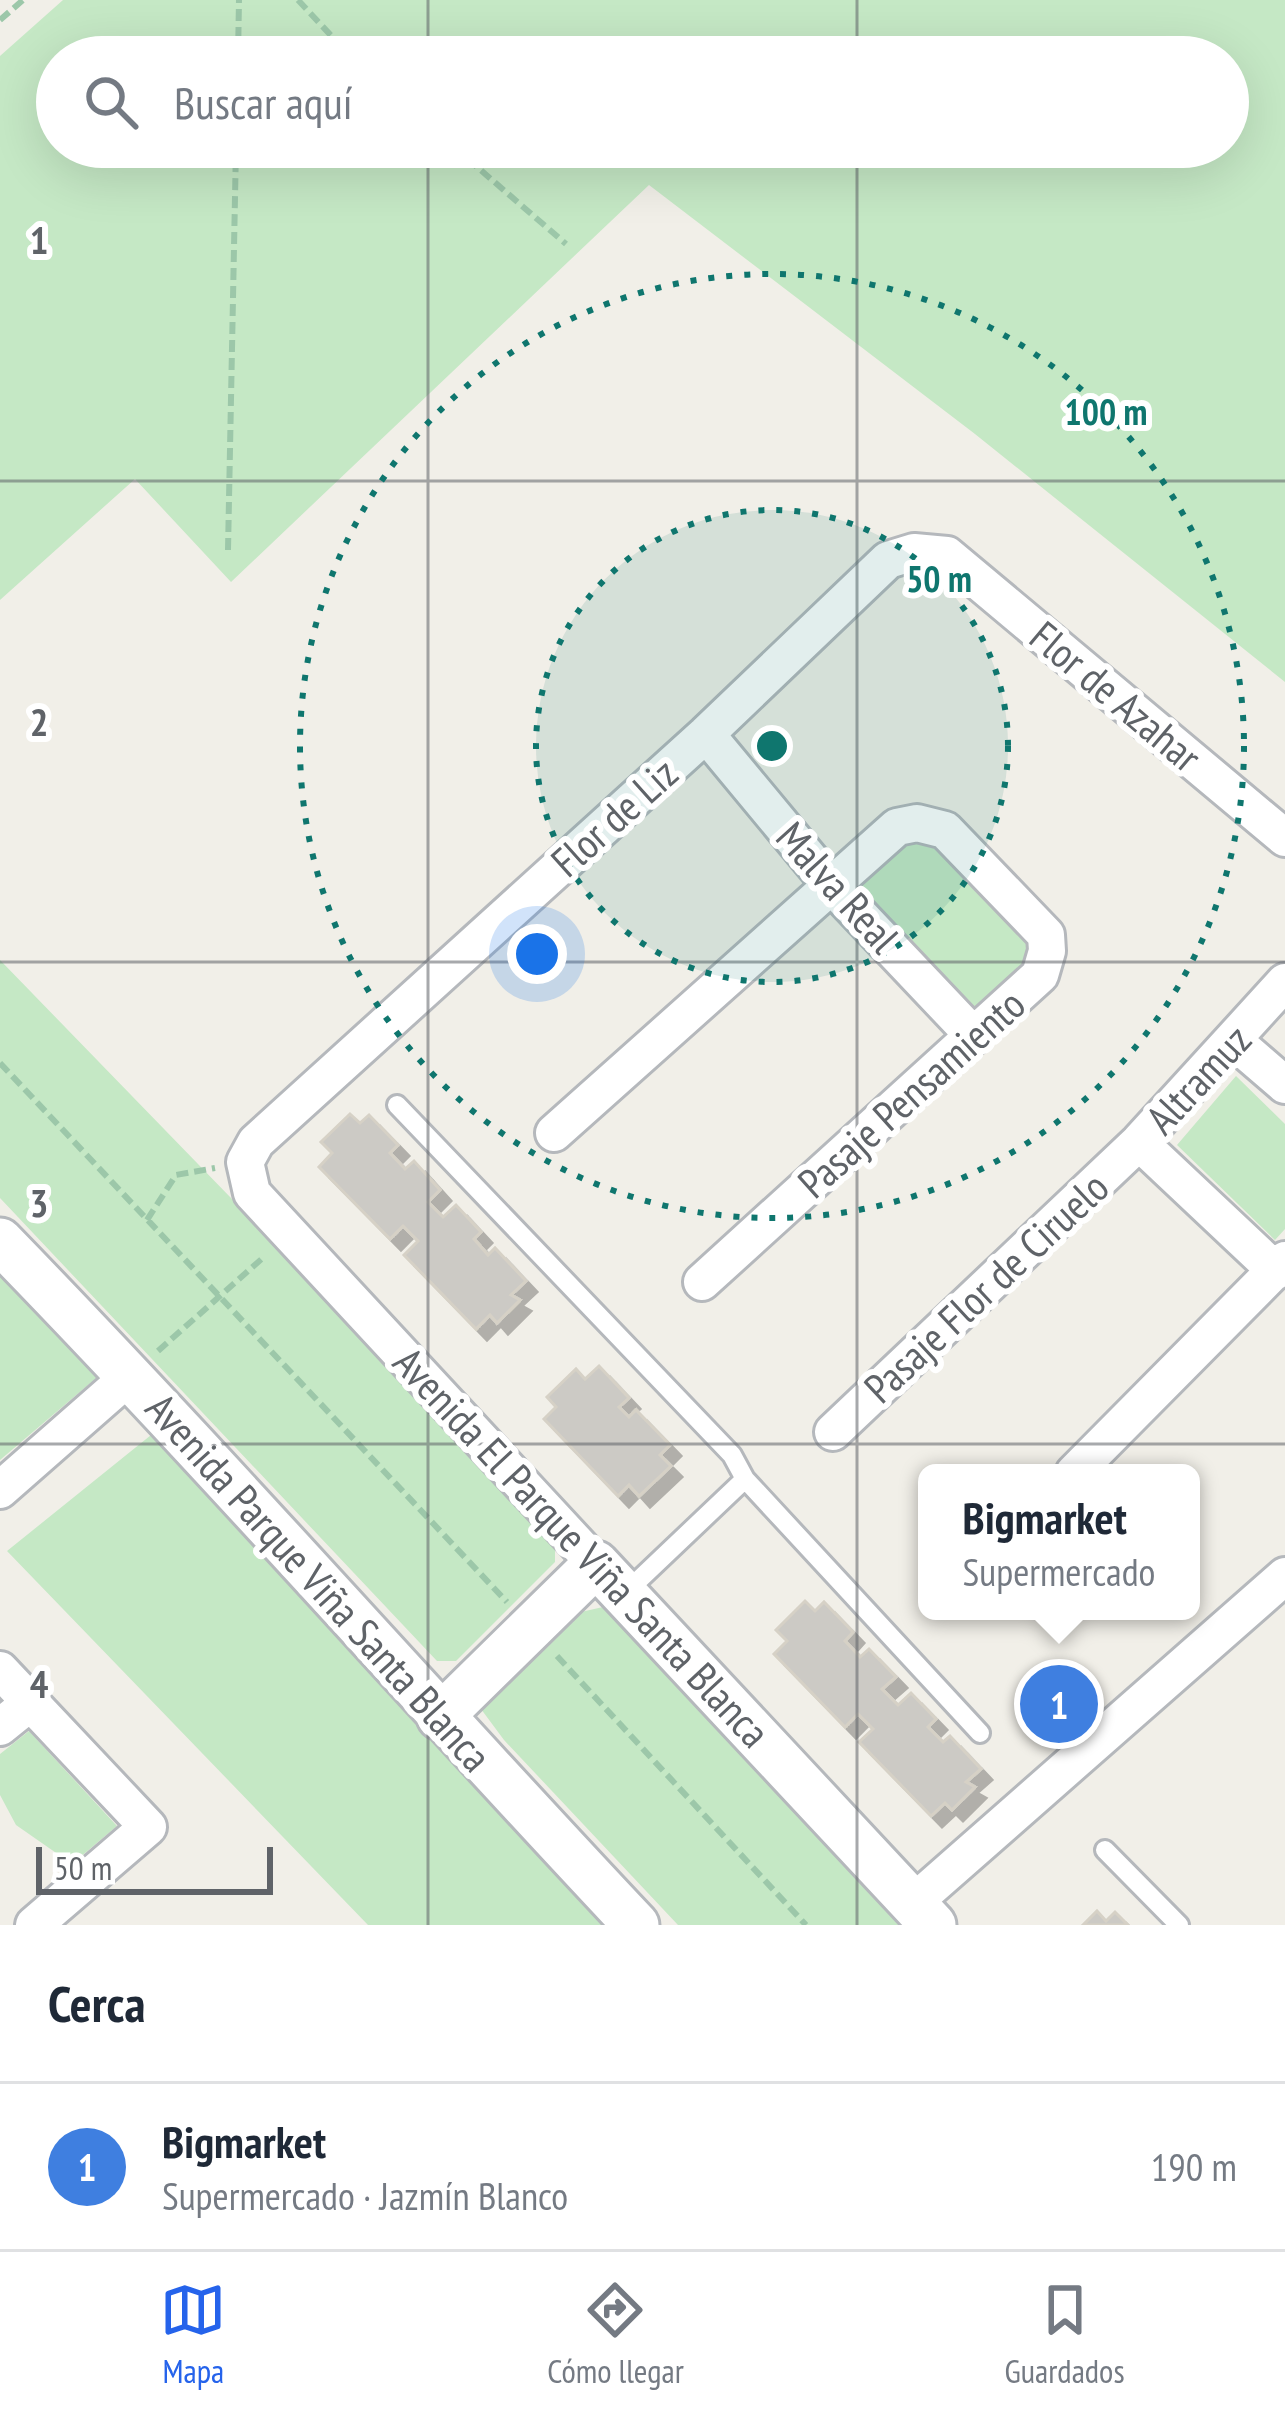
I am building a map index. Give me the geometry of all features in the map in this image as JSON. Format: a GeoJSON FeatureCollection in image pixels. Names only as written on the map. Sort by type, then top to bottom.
{"type":"FeatureCollection","features":[{"type":"Feature","properties":{"kind":"street","name":"Flor de Liz"},"geometry":{"type":"LineString","coordinates":[[244,1162],[256,1142],[706,734],[888,560],[914,553],[947,555]]}},
{"type":"Feature","properties":{"kind":"street","name":"Flor de Azahar"},"geometry":{"type":"LineString","coordinates":[[947,555],[1285,838]]}},
{"type":"Feature","properties":{"kind":"street","name":"Malva Real"},"geometry":{"type":"LineString","coordinates":[[706,734],[832,886],[974,1036]]}},
{"type":"Feature","properties":{"kind":"street","name":"Pasaje Pensamiento"},"geometry":{"type":"LineString","coordinates":[[702,1282],[1040,975],[1046,935],[945,830],[917,824],[897,827],[832,886]]}},
{"type":"Feature","properties":{"kind":"street"},"geometry":{"type":"LineString","coordinates":[[554,1132],[832,886]]}},
{"type":"Feature","properties":{"kind":"street","name":"Altramuz"},"geometry":{"type":"LineString","coordinates":[[1281,1265],[1139,1142],[1285,982]]}},
{"type":"Feature","properties":{"kind":"street"},"geometry":{"type":"LineString","coordinates":[[1234,1041],[1285,1085]]}},
{"type":"Feature","properties":{"kind":"street","name":"Pasaje Flor de Ciruelo"},"geometry":{"type":"LineString","coordinates":[[833,1432],[1139,1142]]}},
{"type":"Feature","properties":{"kind":"street","name":"Avenida El Parque Viña Santa Blanca"},"geometry":{"type":"LineString","coordinates":[[244,1162],[252,1193],[923,1914]]}},
{"type":"Feature","properties":{"kind":"street","name":"Avenida Parque Viña Santa Blanca"},"geometry":{"type":"LineString","coordinates":[[0,1240],[131,1375],[440,1717],[636,1925]]}},
{"type":"Feature","properties":{"kind":"street"},"geometry":{"type":"LineString","coordinates":[[1084,1464],[1281,1265]]}},
{"type":"Feature","properties":{"kind":"street"},"geometry":{"type":"LineString","coordinates":[[0,1490],[131,1375]]}},
{"type":"Feature","properties":{"kind":"street"},"geometry":{"type":"LineString","coordinates":[[923,1914],[1285,1576]]}},
{"type":"Feature","properties":{"kind":"street"},"geometry":{"type":"LineString","coordinates":[[440,1717],[531,1628],[610,1579]]}},
{"type":"Feature","properties":{"kind":"street"},"geometry":{"type":"LineString","coordinates":[[0,1670],[148,1827],[34,1925]]}},
{"type":"Feature","properties":{"kind":"street"},"geometry":{"type":"LineString","coordinates":[[0,1727],[31,1702]]}},
{"type":"Feature","properties":{"kind":"lane"},"geometry":{"type":"LineString","coordinates":[[397,1105],[732,1455],[745,1479],[980,1733]]}},
{"type":"Feature","properties":{"kind":"lane"},"geometry":{"type":"LineString","coordinates":[[610,1579],[745,1479]]}},
{"type":"Feature","properties":{"kind":"lane"},"geometry":{"type":"LineString","coordinates":[[1105,1850],[1179,1925]]}},
{"type":"Feature","properties":{"kind":"path"},"geometry":{"type":"LineString","coordinates":[[0,20],[23,0]]}},
{"type":"Feature","properties":{"kind":"path"},"geometry":{"type":"LineString","coordinates":[[238,0],[238,36]]}},
{"type":"Feature","properties":{"kind":"path"},"geometry":{"type":"LineString","coordinates":[[298,0],[331,36]]}},
{"type":"Feature","properties":{"kind":"path"},"geometry":{"type":"LineString","coordinates":[[228,550],[236,168]]}},
{"type":"Feature","properties":{"kind":"path"},"geometry":{"type":"LineString","coordinates":[[478,168],[566,244]]}},
{"type":"Feature","properties":{"kind":"path"},"geometry":{"type":"LineString","coordinates":[[0,1063],[806,1925]]}},
{"type":"Feature","properties":{"kind":"path"},"geometry":{"type":"LineString","coordinates":[[148,1220],[176,1175],[244,1162]]}},
{"type":"Feature","properties":{"kind":"path"},"geometry":{"type":"LineString","coordinates":[[131,1375],[290,1234]]}},
{"type":"Feature","properties":{"kind":"green space"},"geometry":{"type":"Polygon","coordinates":[[[63,0],[1285,0],[1285,682],[975,434],[649,185],[231,582],[135,479],[0,600],[0,56],[63,0]]]}},
{"type":"Feature","properties":{"kind":"green space"},"geometry":{"type":"Polygon","coordinates":[[[930,842],[1031,937],[1031,968],[971,1017],[847,881],[895,843],[930,842]]]}},
{"type":"Feature","properties":{"kind":"green space"},"geometry":{"type":"Polygon","coordinates":[[[0,960],[555,1532],[555,1562],[456,1661],[437,1661],[0,1198],[0,960]]]}},
{"type":"Feature","properties":{"kind":"green space"},"geometry":{"type":"Polygon","coordinates":[[[1236,1076],[1285,1124],[1285,1229],[1275,1240],[1177,1145],[1236,1076]]]}},
{"type":"Feature","properties":{"kind":"green space"},"geometry":{"type":"Polygon","coordinates":[[[0,1270],[101,1374],[0,1460],[0,1270]]]}},
{"type":"Feature","properties":{"kind":"green space"},"geometry":{"type":"Polygon","coordinates":[[[161,1427],[612,1925],[368,1925],[7,1551],[161,1427]]]}},
{"type":"Feature","properties":{"kind":"green space"},"geometry":{"type":"Polygon","coordinates":[[[603,1607],[904,1925],[678,1925],[504,1740],[481,1709],[581,1612],[603,1607]]]}},
{"type":"Feature","properties":{"kind":"green space"},"geometry":{"type":"Polygon","coordinates":[[[29,1731],[117,1826],[72,1864],[16,1825],[0,1795],[0,1754],[29,1731]]]}},
{"type":"Feature","properties":{"kind":"building"},"geometry":{"type":"Polygon","coordinates":[[[350,1114],[360,1123],[369,1115],[398,1145],[390,1153],[405,1169],[414,1161],[440,1190],[428,1202],[443,1217],[456,1205],[481,1232],[474,1239],[488,1255],[495,1248],[526,1281],[511,1295],[520,1300],[497,1323],[490,1315],[476,1329],[404,1255],[418,1241],[403,1226],[390,1239],[319,1167],[332,1153],[321,1142],[350,1114]]]}},
{"type":"Feature","properties":{"kind":"building"},"geometry":{"type":"Polygon","coordinates":[[[599,1366],[629,1398],[619,1407],[629,1417],[636,1410],[670,1445],[660,1455],[671,1466],[639,1496],[629,1485],[618,1496],[544,1419],[556,1407],[547,1397],[576,1369],[585,1379],[599,1366]]]}},
{"type":"Feature","properties":{"kind":"building"},"geometry":{"type":"Polygon","coordinates":[[[805,1601],[815,1611],[824,1602],[853,1632],[845,1641],[860,1657],[869,1649],[896,1677],[882,1689],[898,1705],[911,1693],[936,1719],[928,1727],[943,1742],[950,1736],[981,1769],[966,1782],[975,1787],[952,1810],[945,1803],[931,1816],[859,1742],[873,1729],[858,1714],[845,1727],[774,1654],[787,1641],[776,1630],[805,1601]]]}},
{"type":"Feature","properties":{"kind":"building"},"geometry":{"type":"Polygon","coordinates":[[[1097,1911],[1106,1921],[1115,1912],[1128,1925],[1083,1925],[1097,1911]]]}},
{"type":"Feature","properties":{"kind":"place","name":"Bigmarket"},"geometry":{"type":"Point","coordinates":[1059,1704]}}]}
